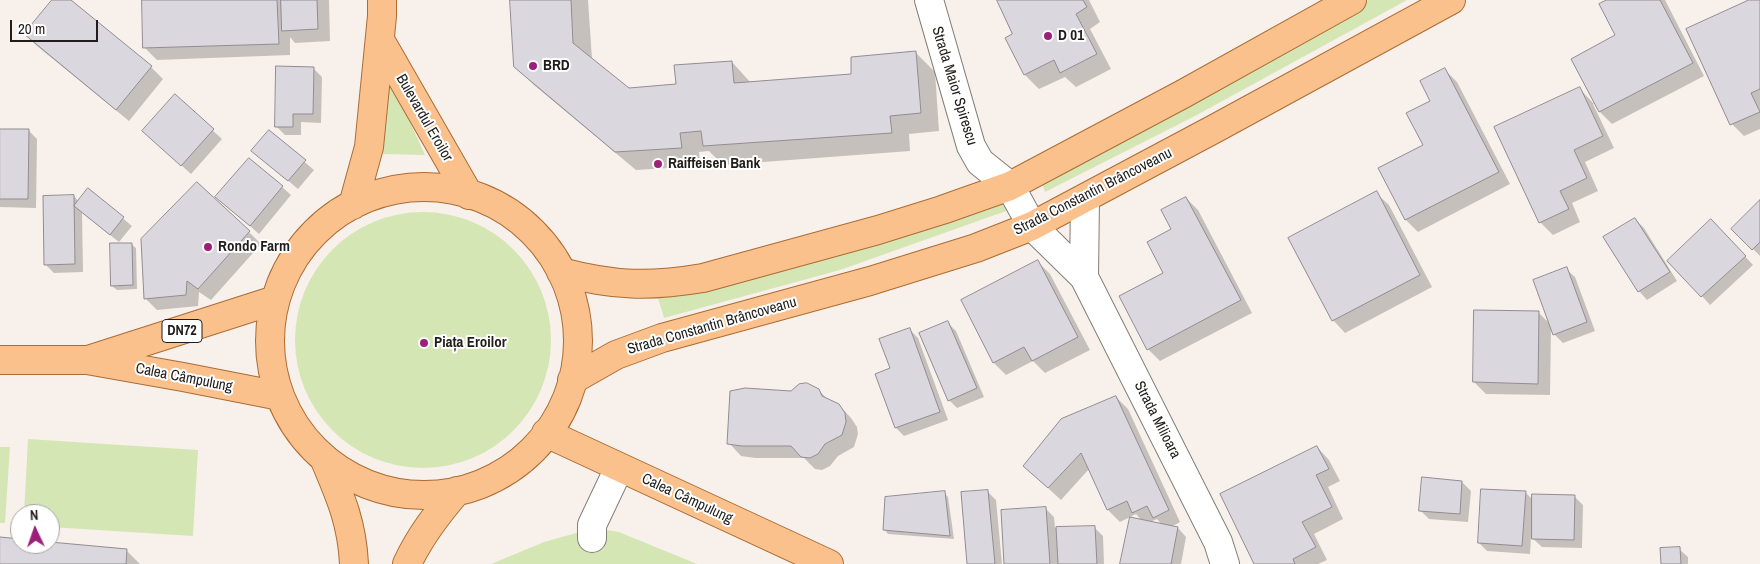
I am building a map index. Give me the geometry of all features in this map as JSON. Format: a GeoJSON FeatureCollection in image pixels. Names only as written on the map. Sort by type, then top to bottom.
{"type":"FeatureCollection","features":[{"type":"Feature","properties":{"kind":"main road","name":"Bulevardul Eroilor"},"geometry":{"type":"LineString","coordinates":[[353,206],[369,147],[380,40],[382,0]]}},
{"type":"Feature","properties":{"kind":"main road"},"geometry":{"type":"LineString","coordinates":[[561,272],[602,282],[630,284],[649,284],[703,278],[878,230],[942,210],[1010,186],[1183,94],[1352,0]]}},
{"type":"Feature","properties":{"kind":"main road","name":"Strada Constantin Brâncoveanu"},"geometry":{"type":"LineString","coordinates":[[572,380],[616,355],[662,338],[870,281],[976,248],[1032,226],[1085,199],[1440,3]]}},
{"type":"Feature","properties":{"kind":"main road","name":"Bulevardul Eroilor"},"geometry":{"type":"LineString","coordinates":[[380,40],[469,195]]}},
{"type":"Feature","properties":{"kind":"main road"},"geometry":{"type":"LineString","coordinates":[[432,188],[469,195],[494,205],[525,226],[547,249],[561,272],[570,294],[576,323],[577,348],[572,380],[564,405],[534,448],[515,465],[488,481],[457,491],[439,494],[414,494],[383,489],[349,476],[324,458],[308,443],[286,411],[273,371],[270,344],[270,325],[276,300],[286,272],[299,251],[323,225],[353,206],[376,196],[407,189],[432,188]]}},
{"type":"Feature","properties":{"kind":"main road","name":"Calea Câmpulung"},"geometry":{"type":"LineString","coordinates":[[87,360],[276,300]]}},
{"type":"Feature","properties":{"kind":"main road","name":"Calea Câmpulung"},"geometry":{"type":"LineString","coordinates":[[0,360],[87,360],[183,376],[280,396]]}},
{"type":"Feature","properties":{"kind":"main road","name":"Calea Câmpulung"},"geometry":{"type":"LineString","coordinates":[[546,433],[829,564]]}},
{"type":"Feature","properties":{"kind":"main road"},"geometry":{"type":"LineString","coordinates":[[324,458],[347,515],[353,539],[354,564]]}},
{"type":"Feature","properties":{"kind":"main road"},"geometry":{"type":"LineString","coordinates":[[407,564],[416,544],[432,520],[457,491]]}},
{"type":"Feature","properties":{"kind":"street","name":"Strada Maior Spirescu"},"geometry":{"type":"LineString","coordinates":[[929,0],[971,146],[980,162],[1010,186]]}},
{"type":"Feature","properties":{"kind":"street","name":"Strada Milioara"},"geometry":{"type":"LineString","coordinates":[[1010,186],[1032,226],[1084,277],[1218,542],[1225,564]]}},
{"type":"Feature","properties":{"kind":"street","name":"Strada Milioara"},"geometry":{"type":"LineString","coordinates":[[1084,277],[1085,199]]}},
{"type":"Feature","properties":{"kind":"street"},"geometry":{"type":"LineString","coordinates":[[592,538],[592,524],[619,468]]}},
{"type":"Feature","properties":{"kind":"green space"},"geometry":{"type":"Polygon","coordinates":[[[1369,0],[1407,0],[1195,116],[1045,192],[1041,180],[1369,0]]]}},
{"type":"Feature","properties":{"kind":"green space"},"geometry":{"type":"Polygon","coordinates":[[[386,69],[425,155],[381,154],[386,69]]]}},
{"type":"Feature","properties":{"kind":"green space"},"geometry":{"type":"Polygon","coordinates":[[[1003,197],[1009,210],[840,270],[664,318],[658,298],[831,252],[1003,197]]]}},
{"type":"Feature","properties":{"kind":"green space"},"geometry":{"type":"Polygon","coordinates":[[[410,212],[436,212],[472,221],[494,233],[514,249],[530,269],[542,291],[549,315],[551,340],[549,365],[542,389],[530,411],[514,431],[494,447],[472,459],[436,468],[410,468],[374,459],[352,447],[332,431],[316,411],[304,389],[295,353],[295,327],[304,291],[316,269],[332,249],[352,233],[374,221],[410,212]]]}},
{"type":"Feature","properties":{"kind":"green space"},"geometry":{"type":"Polygon","coordinates":[[[28,439],[198,450],[193,536],[60,528],[60,504],[25,504],[28,439]]]}},
{"type":"Feature","properties":{"kind":"green space"},"geometry":{"type":"Polygon","coordinates":[[[0,447],[10,447],[5,523],[0,523],[0,447]]]}},
{"type":"Feature","properties":{"kind":"green space"},"geometry":{"type":"Polygon","coordinates":[[[594,528],[619,532],[697,564],[491,564],[544,542],[594,528]]]}},
{"type":"Feature","properties":{"kind":"building"},"geometry":{"type":"Polygon","coordinates":[[[52,0],[71,0],[152,66],[116,110],[24,34],[52,0]]]}},
{"type":"Feature","properties":{"kind":"building"},"geometry":{"type":"Polygon","coordinates":[[[142,0],[277,0],[279,44],[143,48],[142,0]]]}},
{"type":"Feature","properties":{"kind":"building"},"geometry":{"type":"Polygon","coordinates":[[[281,0],[317,0],[318,29],[282,31],[281,0]]]}},
{"type":"Feature","properties":{"kind":"building"},"geometry":{"type":"Polygon","coordinates":[[[510,0],[571,0],[573,43],[629,88],[676,84],[674,65],[732,61],[734,83],[851,74],[851,57],[916,51],[921,113],[890,116],[892,133],[703,146],[701,131],[680,133],[682,148],[615,152],[514,67],[510,0]]]}},
{"type":"Feature","properties":{"kind":"building","name":"D 01"},"geometry":{"type":"Polygon","coordinates":[[[997,0],[1083,0],[1087,7],[1076,14],[1097,54],[1060,73],[1054,60],[1024,75],[1005,38],[1012,34],[997,0]]]}},
{"type":"Feature","properties":{"kind":"building"},"geometry":{"type":"Polygon","coordinates":[[[1607,0],[1660,0],[1693,63],[1599,112],[1571,59],[1615,35],[1599,4],[1607,0]]]}},
{"type":"Feature","properties":{"kind":"building"},"geometry":{"type":"Polygon","coordinates":[[[1749,0],[1760,0],[1760,89],[1751,93],[1760,112],[1730,125],[1686,29],[1749,0]]]}},
{"type":"Feature","properties":{"kind":"building"},"geometry":{"type":"Polygon","coordinates":[[[276,66],[314,67],[313,114],[293,114],[293,127],[275,127],[276,66]]]}},
{"type":"Feature","properties":{"kind":"building"},"geometry":{"type":"Polygon","coordinates":[[[1445,68],[1499,172],[1405,220],[1378,168],[1423,145],[1406,113],[1430,101],[1420,81],[1445,68]]]}},
{"type":"Feature","properties":{"kind":"building"},"geometry":{"type":"Polygon","coordinates":[[[1580,87],[1603,136],[1574,150],[1587,178],[1560,191],[1569,209],[1539,223],[1494,127],[1580,87]]]}},
{"type":"Feature","properties":{"kind":"building"},"geometry":{"type":"Polygon","coordinates":[[[175,94],[214,129],[181,166],[142,131],[175,94]]]}},
{"type":"Feature","properties":{"kind":"building"},"geometry":{"type":"Polygon","coordinates":[[[0,129],[29,129],[28,199],[0,199],[0,129]]]}},
{"type":"Feature","properties":{"kind":"building"},"geometry":{"type":"Polygon","coordinates":[[[269,130],[306,160],[288,181],[251,151],[269,130]]]}},
{"type":"Feature","properties":{"kind":"building"},"geometry":{"type":"Polygon","coordinates":[[[249,158],[283,186],[250,226],[215,197],[249,158]]]}},
{"type":"Feature","properties":{"kind":"building"},"geometry":{"type":"Polygon","coordinates":[[[197,182],[250,231],[198,289],[187,281],[186,295],[144,299],[141,239],[197,182]]]}},
{"type":"Feature","properties":{"kind":"building"},"geometry":{"type":"Polygon","coordinates":[[[88,188],[124,217],[110,235],[74,206],[88,188]]]}},
{"type":"Feature","properties":{"kind":"building"},"geometry":{"type":"Polygon","coordinates":[[[1377,191],[1420,275],[1332,321],[1288,238],[1377,191]]]}},
{"type":"Feature","properties":{"kind":"building"},"geometry":{"type":"Polygon","coordinates":[[[74,195],[75,264],[44,265],[43,196],[74,195]]]}},
{"type":"Feature","properties":{"kind":"building"},"geometry":{"type":"Polygon","coordinates":[[[1186,197],[1241,300],[1147,350],[1119,296],[1163,273],[1147,242],[1171,229],[1161,210],[1186,197]]]}},
{"type":"Feature","properties":{"kind":"building"},"geometry":{"type":"Polygon","coordinates":[[[1760,200],[1760,242],[1752,250],[1731,229],[1760,200]]]}},
{"type":"Feature","properties":{"kind":"building"},"geometry":{"type":"Polygon","coordinates":[[[1635,218],[1670,272],[1638,292],[1603,237],[1635,218]]]}},
{"type":"Feature","properties":{"kind":"building"},"geometry":{"type":"Polygon","coordinates":[[[1711,219],[1746,256],[1701,297],[1667,261],[1711,219]]]}},
{"type":"Feature","properties":{"kind":"building"},"geometry":{"type":"Polygon","coordinates":[[[110,243],[132,243],[133,285],[111,286],[110,243]]]}},
{"type":"Feature","properties":{"kind":"building"},"geometry":{"type":"Polygon","coordinates":[[[1038,260],[1078,337],[1032,361],[1024,347],[993,363],[961,300],[1038,260]]]}},
{"type":"Feature","properties":{"kind":"building"},"geometry":{"type":"Polygon","coordinates":[[[1567,267],[1587,322],[1553,335],[1533,280],[1567,267]]]}},
{"type":"Feature","properties":{"kind":"building"},"geometry":{"type":"Polygon","coordinates":[[[1474,310],[1539,311],[1538,384],[1473,382],[1474,310]]]}},
{"type":"Feature","properties":{"kind":"building"},"geometry":{"type":"Polygon","coordinates":[[[948,321],[977,388],[948,401],[919,333],[948,321]]]}},
{"type":"Feature","properties":{"kind":"building"},"geometry":{"type":"Polygon","coordinates":[[[910,328],[940,412],[895,428],[875,374],[890,368],[879,339],[910,328]]]}},
{"type":"Feature","properties":{"kind":"building"},"geometry":{"type":"Polygon","coordinates":[[[807,383],[819,389],[822,396],[839,404],[845,413],[846,422],[842,435],[825,444],[818,454],[810,458],[801,457],[791,446],[742,446],[727,444],[730,391],[745,388],[791,391],[799,384],[807,383]]]}},
{"type":"Feature","properties":{"kind":"building"},"geometry":{"type":"Polygon","coordinates":[[[1116,396],[1169,510],[1153,518],[1147,506],[1132,513],[1127,501],[1107,510],[1081,453],[1048,488],[1023,466],[1061,419],[1116,396]]]}},
{"type":"Feature","properties":{"kind":"building"},"geometry":{"type":"Polygon","coordinates":[[[1317,446],[1329,469],[1316,475],[1332,507],[1302,522],[1316,547],[1293,559],[1295,564],[1254,564],[1220,494],[1317,446]]]}},
{"type":"Feature","properties":{"kind":"building"},"geometry":{"type":"Polygon","coordinates":[[[1422,477],[1462,481],[1460,514],[1419,511],[1422,477]]]}},
{"type":"Feature","properties":{"kind":"building"},"geometry":{"type":"Polygon","coordinates":[[[1481,489],[1526,491],[1522,546],[1478,543],[1481,489]]]}},
{"type":"Feature","properties":{"kind":"building"},"geometry":{"type":"Polygon","coordinates":[[[988,490],[995,564],[967,564],[961,492],[988,490]]]}},
{"type":"Feature","properties":{"kind":"building"},"geometry":{"type":"Polygon","coordinates":[[[945,491],[950,536],[883,530],[885,497],[945,491]]]}},
{"type":"Feature","properties":{"kind":"building"},"geometry":{"type":"Polygon","coordinates":[[[1532,494],[1575,495],[1574,540],[1532,539],[1532,494]]]}},
{"type":"Feature","properties":{"kind":"building"},"geometry":{"type":"Polygon","coordinates":[[[1046,507],[1050,564],[1004,564],[1001,510],[1046,507]]]}},
{"type":"Feature","properties":{"kind":"building"},"geometry":{"type":"Polygon","coordinates":[[[1130,517],[1178,527],[1171,564],[1120,564],[1130,517]]]}},
{"type":"Feature","properties":{"kind":"building"},"geometry":{"type":"Polygon","coordinates":[[[1095,526],[1097,564],[1058,564],[1056,527],[1095,526]]]}},
{"type":"Feature","properties":{"kind":"building"},"geometry":{"type":"Polygon","coordinates":[[[0,537],[10,538],[10,554],[60,554],[60,543],[127,549],[126,564],[0,564],[0,537]]]}},
{"type":"Feature","properties":{"kind":"building"},"geometry":{"type":"Polygon","coordinates":[[[1680,547],[1681,564],[1661,564],[1660,548],[1680,547]]]}},
{"type":"Feature","properties":{"kind":"place","name":"D 01"},"geometry":{"type":"Point","coordinates":[1048,36]}},
{"type":"Feature","properties":{"kind":"place","name":"BRD"},"geometry":{"type":"Point","coordinates":[533,66]}},
{"type":"Feature","properties":{"kind":"place","name":"Raiffeisen Bank"},"geometry":{"type":"Point","coordinates":[658,164]}},
{"type":"Feature","properties":{"kind":"place","name":"Rondo Farm"},"geometry":{"type":"Point","coordinates":[208,247]}},
{"type":"Feature","properties":{"kind":"place","name":"Piața Eroilor"},"geometry":{"type":"Point","coordinates":[424,343]}}]}
